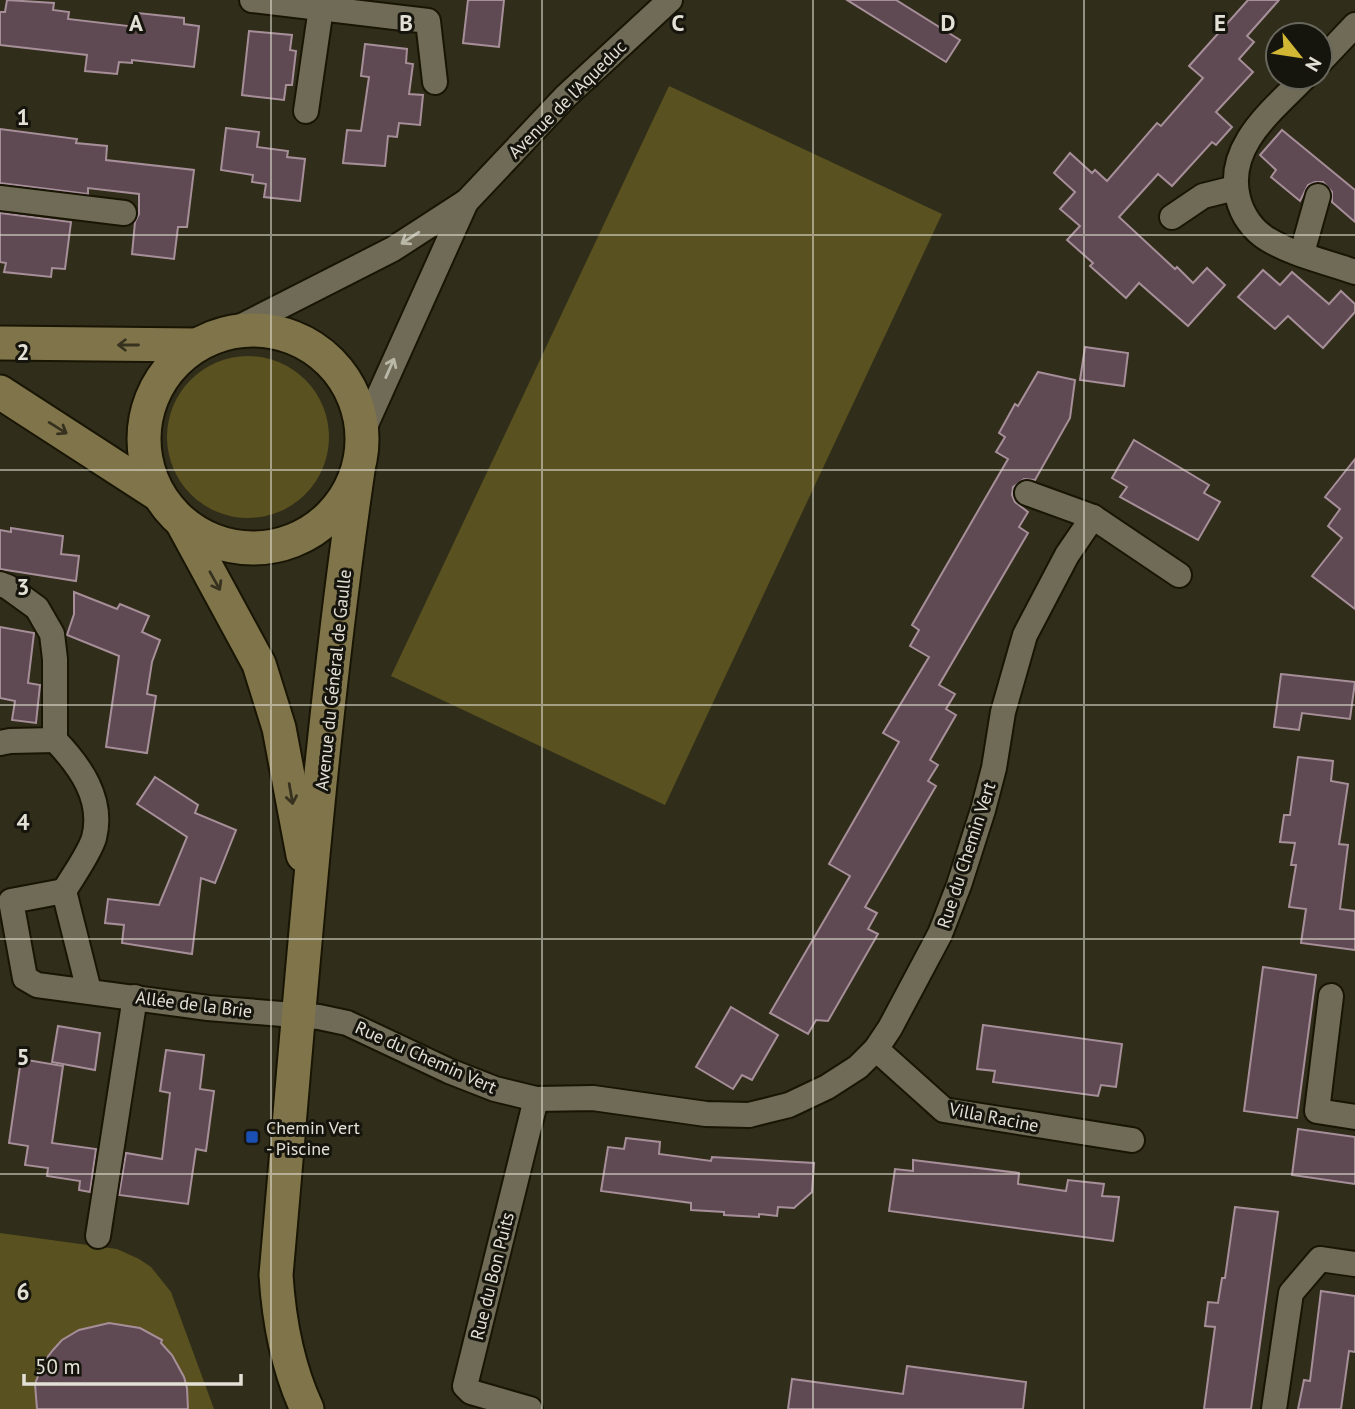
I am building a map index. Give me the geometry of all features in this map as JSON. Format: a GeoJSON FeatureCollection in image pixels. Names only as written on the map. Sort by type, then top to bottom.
{"type":"FeatureCollection","features":[{"type":"Feature","properties":{"kind":"street"},"geometry":{"type":"LineString","coordinates":[[252,0],[428,21],[435,82]]}},
{"type":"Feature","properties":{"kind":"street","name":"Avenue de l'Aqueduc"},"geometry":{"type":"LineString","coordinates":[[232,331],[393,248],[467,201],[566,96],[670,0]]}},
{"type":"Feature","properties":{"kind":"street"},"geometry":{"type":"LineString","coordinates":[[306,111],[321,8]]}},
{"type":"Feature","properties":{"kind":"street"},"geometry":{"type":"LineString","coordinates":[[1334,47],[1355,25]]}},
{"type":"Feature","properties":{"kind":"street"},"geometry":{"type":"LineString","coordinates":[[1292,91],[1243,147],[1236,167],[1235,188],[1240,207],[1251,225],[1268,240],[1355,272]]}},
{"type":"Feature","properties":{"kind":"street"},"geometry":{"type":"LineString","coordinates":[[1172,217],[1203,196],[1235,188]]}},
{"type":"Feature","properties":{"kind":"street"},"geometry":{"type":"LineString","coordinates":[[1302,253],[1318,196]]}},
{"type":"Feature","properties":{"kind":"street"},"geometry":{"type":"LineString","coordinates":[[0,198],[124,213]]}},
{"type":"Feature","properties":{"kind":"street","name":"Avenue de l'Aqueduc"},"geometry":{"type":"LineString","coordinates":[[363,431],[431,275],[467,201]]}},
{"type":"Feature","properties":{"kind":"street"},"geometry":{"type":"LineString","coordinates":[[0,392],[159,495],[182,522],[207,539],[243,548],[274,547],[320,526],[346,497],[358,470],[363,431],[356,400],[328,359],[298,338],[263,330],[232,331],[197,345],[178,359],[156,390],[147,412],[145,457],[159,495]]}},
{"type":"Feature","properties":{"kind":"street"},"geometry":{"type":"LineString","coordinates":[[0,343],[197,345]]}},
{"type":"Feature","properties":{"kind":"street","name":"Avenue du Général de Gaulle"},"geometry":{"type":"LineString","coordinates":[[307,1409],[288,1359],[279,1316],[276,1275],[309,891],[358,470]]}},
{"type":"Feature","properties":{"kind":"street"},"geometry":{"type":"LineString","coordinates":[[1027,493],[1093,517],[1180,575]]}},
{"type":"Feature","properties":{"kind":"street","name":"Rue du Chemin Vert"},"geometry":{"type":"LineString","coordinates":[[299,1016],[348,1023],[449,1071],[495,1089],[536,1099],[593,1098],[706,1114],[749,1115],[789,1105],[827,1087],[858,1067],[876,1049],[940,934],[984,810],[1003,712],[1024,635],[1068,555],[1093,517]]}},
{"type":"Feature","properties":{"kind":"street","name":"Avenue du Général de Gaulle"},"geometry":{"type":"LineString","coordinates":[[182,522],[259,664],[279,728],[309,891]]}},
{"type":"Feature","properties":{"kind":"street"},"geometry":{"type":"LineString","coordinates":[[0,584],[37,608],[52,634],[55,659],[55,740],[75,761],[96,807],[94,839],[64,891],[89,991]]}},
{"type":"Feature","properties":{"kind":"street"},"geometry":{"type":"LineString","coordinates":[[0,743],[55,740]]}},
{"type":"Feature","properties":{"kind":"street","name":"Allée de la Brie"},"geometry":{"type":"LineString","coordinates":[[64,891],[10,901],[25,978],[37,985],[208,1008],[299,1016]]}},
{"type":"Feature","properties":{"kind":"street"},"geometry":{"type":"LineString","coordinates":[[1331,996],[1317,1111],[1355,1117]]}},
{"type":"Feature","properties":{"kind":"street"},"geometry":{"type":"LineString","coordinates":[[98,1236],[135,997]]}},
{"type":"Feature","properties":{"kind":"street","name":"Villa Racine"},"geometry":{"type":"LineString","coordinates":[[876,1049],[944,1110],[1132,1140]]}},
{"type":"Feature","properties":{"kind":"street","name":"Rue du Bon Puits"},"geometry":{"type":"LineString","coordinates":[[530,1409],[471,1392],[465,1386],[536,1099]]}},
{"type":"Feature","properties":{"kind":"street"},"geometry":{"type":"LineString","coordinates":[[1274,1409],[1291,1293],[1320,1259],[1355,1264]]}},
{"type":"Feature","properties":{"kind":"shaded area"},"geometry":{"type":"Polygon","coordinates":[[[669,86],[942,214],[665,805],[391,676],[669,86]]]}},
{"type":"Feature","properties":{"kind":"shaded area"},"geometry":{"type":"Polygon","coordinates":[[[248,356],[279,362],[305,380],[323,406],[329,437],[323,468],[305,494],[279,512],[248,518],[217,512],[191,494],[173,468],[167,437],[173,406],[191,380],[217,362],[248,356]]]}},
{"type":"Feature","properties":{"kind":"shaded area"},"geometry":{"type":"Polygon","coordinates":[[[0,1233],[117,1249],[151,1267],[171,1292],[214,1409],[0,1409],[0,1233]]]}},
{"type":"Feature","properties":{"kind":"building"},"geometry":{"type":"Polygon","coordinates":[[[7,0],[54,3],[53,10],[69,12],[68,19],[136,27],[138,13],[184,18],[184,24],[199,26],[194,67],[132,60],[132,63],[119,62],[117,74],[85,71],[87,55],[0,45],[0,12],[5,12],[7,0]]]}},
{"type":"Feature","properties":{"kind":"building"},"geometry":{"type":"Polygon","coordinates":[[[468,0],[504,0],[499,47],[463,43],[468,0]]]}},
{"type":"Feature","properties":{"kind":"building"},"geometry":{"type":"Polygon","coordinates":[[[847,0],[896,0],[960,40],[946,62],[847,0]]]}},
{"type":"Feature","properties":{"kind":"building"},"geometry":{"type":"Polygon","coordinates":[[[1248,0],[1279,0],[1247,36],[1254,42],[1239,59],[1253,72],[1216,112],[1232,127],[1216,145],[1212,142],[1172,186],[1158,174],[1119,217],[1193,283],[1207,268],[1225,285],[1188,326],[1139,283],[1126,298],[1090,266],[1093,263],[1067,240],[1080,226],[1060,209],[1075,192],[1054,173],[1070,153],[1092,173],[1095,170],[1107,181],[1157,123],[1161,126],[1203,78],[1189,66],[1248,0]]]}},
{"type":"Feature","properties":{"kind":"building"},"geometry":{"type":"Polygon","coordinates":[[[249,31],[292,35],[290,50],[296,51],[292,85],[286,85],[284,100],[242,95],[249,31]]]}},
{"type":"Feature","properties":{"kind":"building"},"geometry":{"type":"Polygon","coordinates":[[[365,44],[407,49],[406,63],[413,64],[409,94],[423,95],[420,125],[399,123],[397,137],[388,136],[385,166],[343,163],[347,130],[361,131],[369,77],[361,76],[365,44]]]}},
{"type":"Feature","properties":{"kind":"building"},"geometry":{"type":"Polygon","coordinates":[[[226,128],[259,132],[257,147],[288,151],[287,157],[305,159],[300,201],[264,197],[266,184],[252,182],[253,175],[221,170],[226,128]]]}},
{"type":"Feature","properties":{"kind":"building"},"geometry":{"type":"Polygon","coordinates":[[[0,129],[77,139],[76,143],[107,146],[106,160],[194,170],[187,227],[178,227],[174,259],[132,254],[135,222],[139,214],[139,194],[88,188],[88,194],[0,183],[0,129]]]}},
{"type":"Feature","properties":{"kind":"building"},"geometry":{"type":"Polygon","coordinates":[[[1282,130],[1355,190],[1355,222],[1332,202],[1332,192],[1323,182],[1308,185],[1300,201],[1271,177],[1276,170],[1260,155],[1282,130]]]}},
{"type":"Feature","properties":{"kind":"building"},"geometry":{"type":"Polygon","coordinates":[[[0,213],[71,222],[65,269],[52,268],[51,277],[4,272],[6,263],[0,262],[0,213]]]}},
{"type":"Feature","properties":{"kind":"building"},"geometry":{"type":"Polygon","coordinates":[[[1263,270],[1280,285],[1292,272],[1329,304],[1341,291],[1355,304],[1355,312],[1323,348],[1288,316],[1275,329],[1238,297],[1263,270]]]}},
{"type":"Feature","properties":{"kind":"building"},"geometry":{"type":"Polygon","coordinates":[[[1085,347],[1128,353],[1124,386],[1080,380],[1085,347]]]}},
{"type":"Feature","properties":{"kind":"building"},"geometry":{"type":"Polygon","coordinates":[[[1038,372],[1075,380],[1070,418],[1035,480],[1024,479],[1013,487],[1015,502],[1028,512],[1019,527],[1028,533],[939,685],[955,694],[946,709],[956,715],[930,760],[938,765],[928,781],[936,786],[865,907],[877,913],[868,929],[878,934],[828,1021],[816,1020],[808,1034],[770,1013],[850,876],[829,864],[899,742],[883,733],[929,657],[910,646],[919,630],[912,625],[1008,459],[996,452],[1005,437],[999,433],[1015,404],[1018,406],[1038,372]]]}},
{"type":"Feature","properties":{"kind":"building"},"geometry":{"type":"Polygon","coordinates":[[[1134,440],[1209,485],[1204,493],[1220,502],[1198,540],[1120,497],[1127,487],[1112,478],[1134,440]]]}},
{"type":"Feature","properties":{"kind":"building"},"geometry":{"type":"Polygon","coordinates":[[[1355,459],[1355,609],[1312,576],[1342,538],[1328,526],[1340,509],[1325,497],[1355,459]]]}},
{"type":"Feature","properties":{"kind":"building"},"geometry":{"type":"Polygon","coordinates":[[[11,528],[63,536],[61,554],[79,556],[76,581],[0,569],[0,530],[11,532],[11,528]]]}},
{"type":"Feature","properties":{"kind":"building"},"geometry":{"type":"Polygon","coordinates":[[[74,592],[117,609],[120,604],[149,616],[142,632],[160,640],[152,662],[147,694],[156,696],[147,753],[106,747],[119,656],[67,635],[74,614],[74,592]]]}},
{"type":"Feature","properties":{"kind":"building"},"geometry":{"type":"Polygon","coordinates":[[[0,627],[34,633],[28,683],[40,685],[36,723],[12,720],[15,701],[0,698],[0,627]]]}},
{"type":"Feature","properties":{"kind":"building"},"geometry":{"type":"Polygon","coordinates":[[[1281,674],[1355,682],[1350,719],[1302,713],[1299,730],[1274,727],[1281,674]]]}},
{"type":"Feature","properties":{"kind":"building"},"geometry":{"type":"Polygon","coordinates":[[[1298,757],[1333,761],[1331,781],[1348,784],[1339,844],[1348,845],[1340,909],[1355,911],[1355,950],[1301,943],[1306,909],[1289,907],[1296,865],[1291,865],[1295,843],[1280,842],[1284,815],[1290,815],[1298,757]]]}},
{"type":"Feature","properties":{"kind":"building"},"geometry":{"type":"Polygon","coordinates":[[[155,777],[198,805],[195,813],[236,830],[215,883],[201,878],[192,954],[122,943],[124,925],[105,923],[108,899],[159,905],[187,837],[137,804],[155,777]]]}},
{"type":"Feature","properties":{"kind":"building"},"geometry":{"type":"Polygon","coordinates":[[[1263,967],[1316,975],[1297,1118],[1244,1111],[1263,967]]]}},
{"type":"Feature","properties":{"kind":"building"},"geometry":{"type":"Polygon","coordinates":[[[731,1007],[778,1035],[752,1080],[742,1075],[733,1089],[696,1067],[731,1007]]]}},
{"type":"Feature","properties":{"kind":"building"},"geometry":{"type":"Polygon","coordinates":[[[983,1025],[1122,1044],[1116,1087],[1101,1085],[1098,1096],[993,1082],[995,1071],[977,1069],[983,1025]]]}},
{"type":"Feature","properties":{"kind":"building"},"geometry":{"type":"Polygon","coordinates":[[[58,1026],[100,1033],[95,1070],[52,1062],[58,1026]]]}},
{"type":"Feature","properties":{"kind":"building"},"geometry":{"type":"Polygon","coordinates":[[[166,1050],[204,1055],[200,1089],[214,1091],[206,1151],[196,1149],[188,1204],[119,1195],[126,1153],[162,1159],[170,1093],[160,1091],[166,1050]]]}},
{"type":"Feature","properties":{"kind":"building"},"geometry":{"type":"Polygon","coordinates":[[[21,1059],[63,1066],[52,1143],[96,1149],[90,1192],[79,1190],[80,1181],[47,1176],[48,1168],[25,1165],[28,1146],[9,1143],[21,1059]]]}},
{"type":"Feature","properties":{"kind":"building"},"geometry":{"type":"Polygon","coordinates":[[[1298,1129],[1355,1137],[1355,1184],[1292,1175],[1298,1129]]]}},
{"type":"Feature","properties":{"kind":"building"},"geometry":{"type":"Polygon","coordinates":[[[626,1138],[660,1142],[659,1154],[711,1161],[712,1157],[814,1163],[812,1192],[794,1208],[778,1207],[777,1216],[759,1214],[759,1217],[691,1210],[691,1203],[601,1191],[608,1147],[624,1149],[626,1138]]]}},
{"type":"Feature","properties":{"kind":"building"},"geometry":{"type":"Polygon","coordinates":[[[913,1160],[1019,1173],[1018,1184],[1066,1191],[1068,1180],[1104,1184],[1102,1196],[1119,1197],[1113,1241],[889,1211],[895,1169],[913,1171],[913,1160]]]}},
{"type":"Feature","properties":{"kind":"building"},"geometry":{"type":"Polygon","coordinates":[[[1235,1207],[1278,1212],[1251,1409],[1204,1409],[1215,1327],[1205,1326],[1208,1302],[1218,1303],[1222,1278],[1225,1278],[1235,1207]]]}},
{"type":"Feature","properties":{"kind":"building"},"geometry":{"type":"Polygon","coordinates":[[[1321,1291],[1355,1296],[1355,1352],[1349,1351],[1341,1409],[1298,1409],[1304,1380],[1310,1381],[1321,1291]]]}},
{"type":"Feature","properties":{"kind":"building"},"geometry":{"type":"Polygon","coordinates":[[[109,1323],[140,1328],[162,1340],[161,1343],[172,1355],[184,1377],[188,1409],[37,1409],[35,1384],[43,1363],[53,1350],[62,1340],[79,1330],[109,1323]]]}},
{"type":"Feature","properties":{"kind":"building"},"geometry":{"type":"Polygon","coordinates":[[[907,1366],[1026,1382],[1023,1409],[788,1409],[792,1379],[903,1394],[907,1366]]]}},
{"type":"Feature","properties":{"kind":"place","name":"Chemin Vert - Piscine"},"geometry":{"type":"Point","coordinates":[252,1137]}}]}
